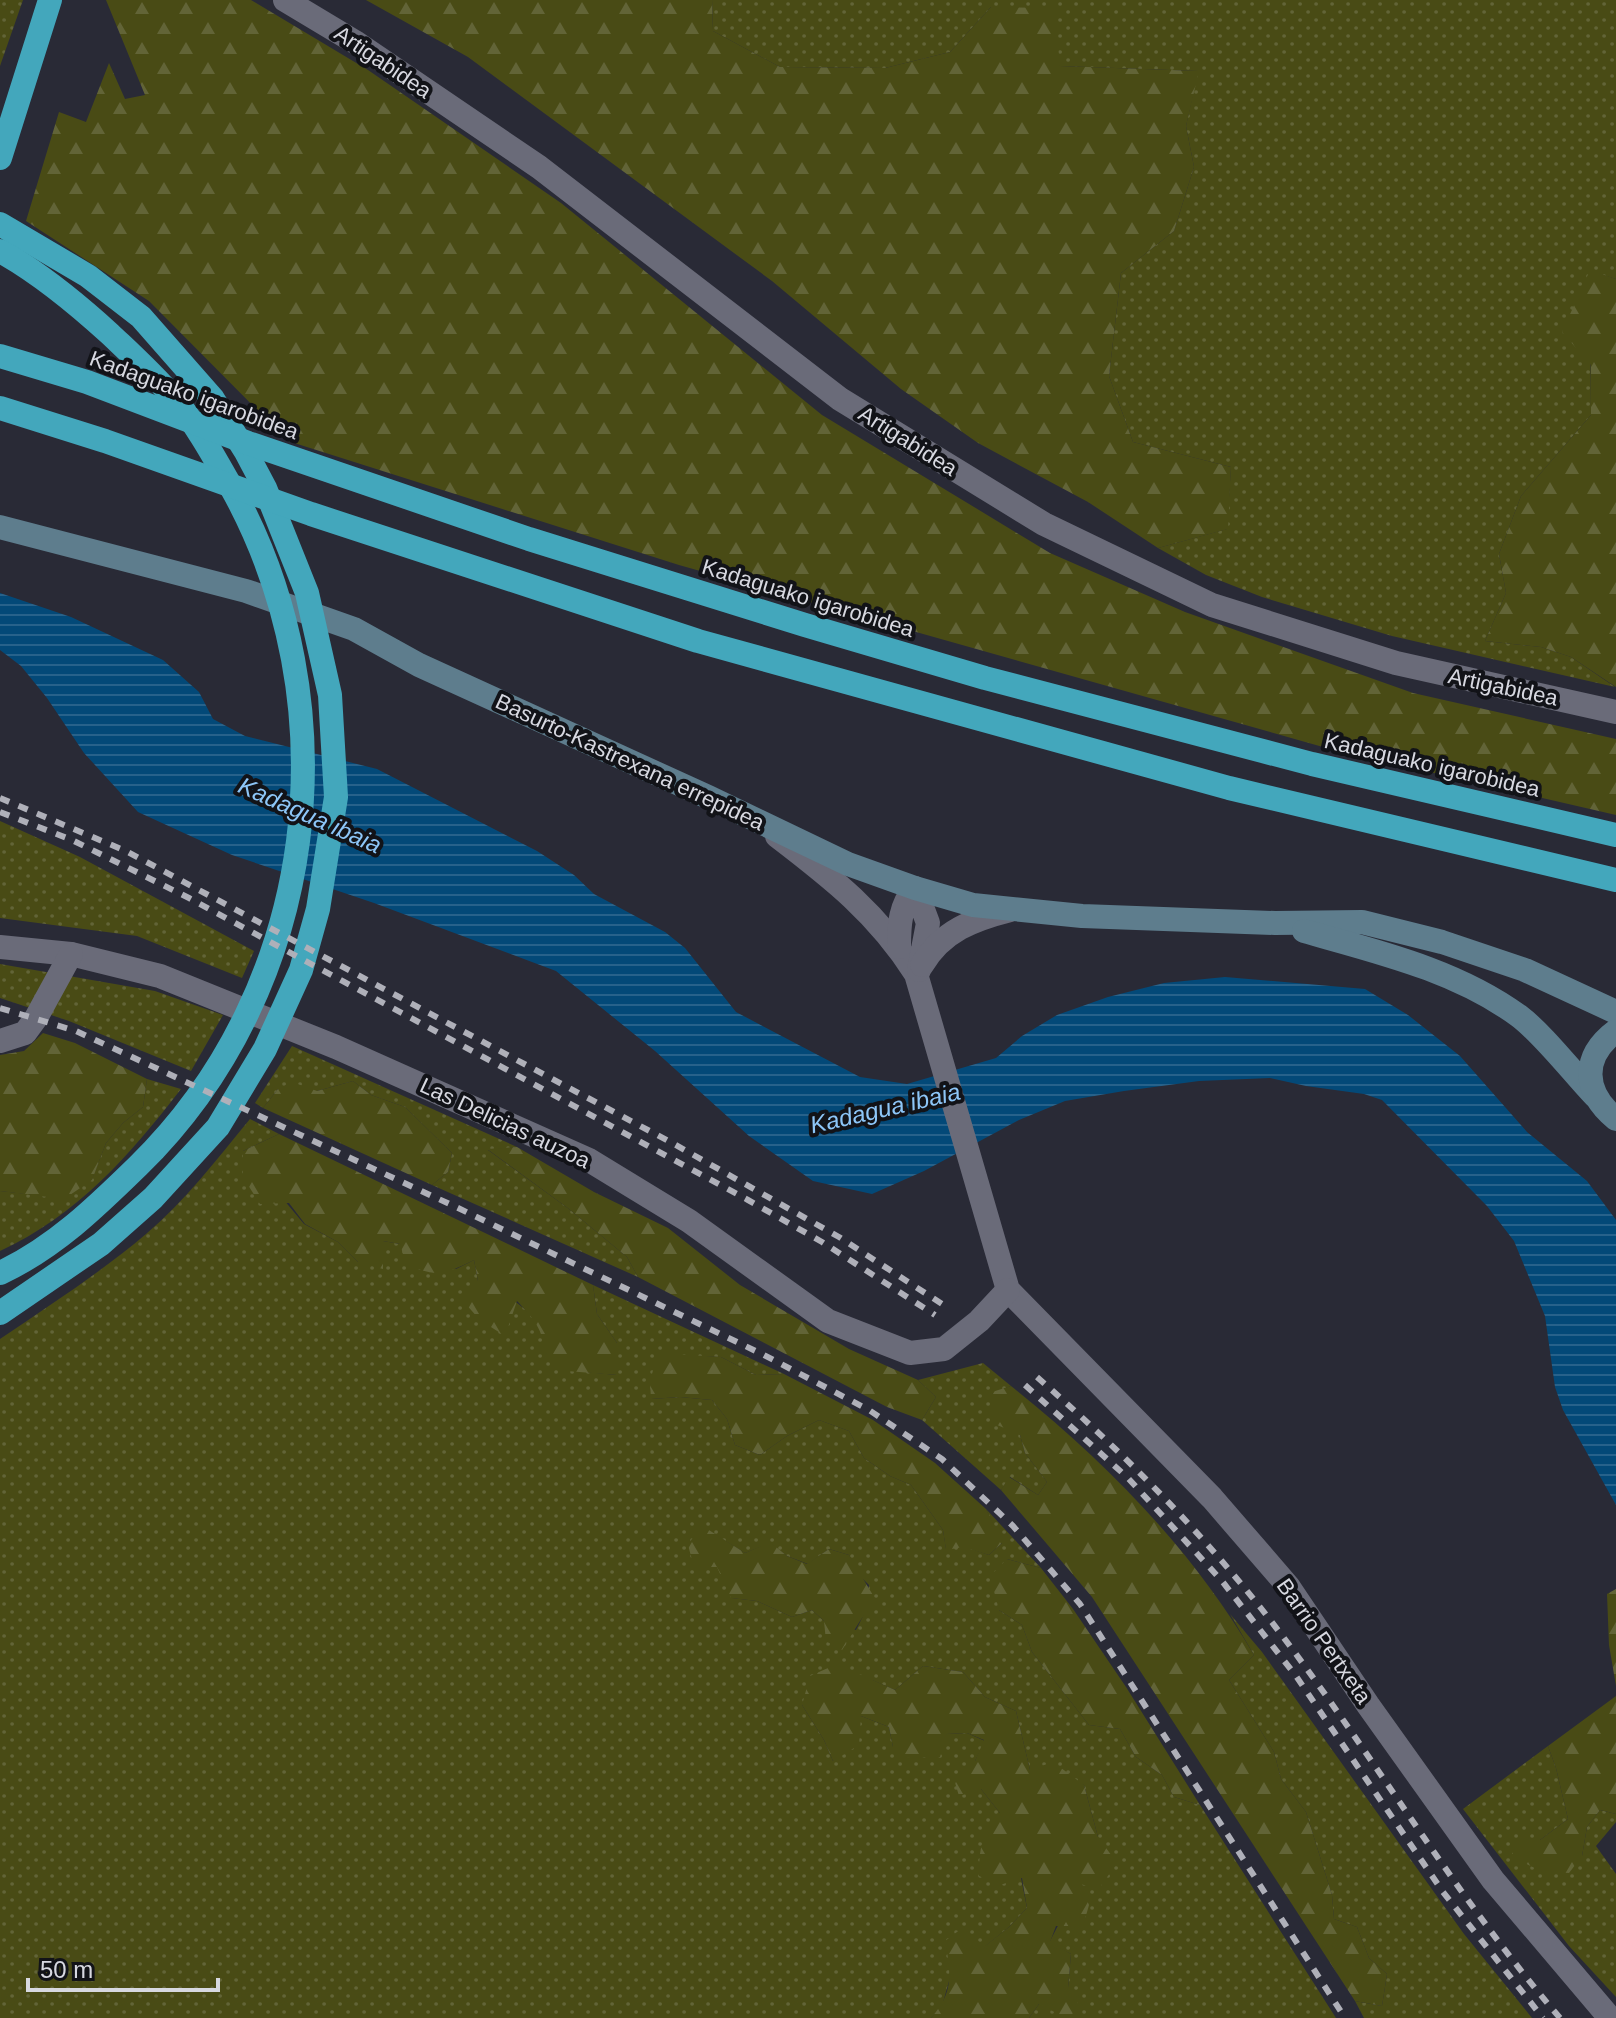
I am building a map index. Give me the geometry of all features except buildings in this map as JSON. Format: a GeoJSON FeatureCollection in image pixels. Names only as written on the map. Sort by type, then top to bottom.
{"type":"FeatureCollection","features":[{"type":"Feature","properties":{"kind":"highway"},"geometry":{"type":"LineString","coordinates":[[0,158],[50,0]]}},
{"type":"Feature","properties":{"kind":"highway"},"geometry":{"type":"LineString","coordinates":[[0,224],[88,276],[141,317],[213,399],[246,452],[265,488],[307,593],[330,695],[336,797],[318,909],[301,970],[265,1049],[218,1127],[153,1198],[110,1237],[0,1313]]}},
{"type":"Feature","properties":{"kind":"highway"},"geometry":{"type":"LineString","coordinates":[[0,251],[70,298],[136,358],[174,397],[215,458],[246,513],[286,620],[299,695],[305,763],[289,901],[258,992],[215,1075],[159,1146],[92,1211],[29,1260],[0,1273]]}},
{"type":"Feature","properties":{"kind":"highway","name":"Kadaguako igarobidea"},"geometry":{"type":"LineString","coordinates":[[0,356],[87,382],[248,443],[529,539],[805,625],[985,678],[1312,764],[1616,835]]}},
{"type":"Feature","properties":{"kind":"highway"},"geometry":{"type":"LineString","coordinates":[[0,408],[698,641],[1229,788],[1616,880]]}},
{"type":"Feature","properties":{"kind":"street","name":"Artigabidea"},"geometry":{"type":"LineString","coordinates":[[285,0],[355,42],[539,167],[840,399],[1044,524],[1212,605],[1396,663],[1616,712]]}},
{"type":"Feature","properties":{"kind":"street","name":"Basurto-Kastrexana errepidea"},"geometry":{"type":"LineString","coordinates":[[0,527],[246,591],[354,629],[419,665],[848,864],[915,888],[973,905],[1082,916],[1275,923],[1362,922],[1442,942],[1525,970],[1616,1012]]}},
{"type":"Feature","properties":{"kind":"street"},"geometry":{"type":"LineString","coordinates":[[757,820],[844,887],[918,972],[1008,1290]]}},
{"type":"Feature","properties":{"kind":"street"},"geometry":{"type":"LineString","coordinates":[[899,947],[900,915],[906,899],[915,888]]}},
{"type":"Feature","properties":{"kind":"street"},"geometry":{"type":"LineString","coordinates":[[915,888],[928,923],[918,972]]}},
{"type":"Feature","properties":{"kind":"street"},"geometry":{"type":"LineString","coordinates":[[918,972],[929,953],[949,933],[978,918],[1015,909]]}},
{"type":"Feature","properties":{"kind":"street","name":"Basurto-Kastrexana errepidea"},"geometry":{"type":"LineString","coordinates":[[1275,923],[1408,961],[1467,984],[1521,1017],[1616,1119]]}},
{"type":"Feature","properties":{"kind":"street","name":"Las Delicias auzoa"},"geometry":{"type":"LineString","coordinates":[[0,947],[71,954],[175,981],[336,1047],[589,1160],[689,1221],[828,1321],[910,1353],[944,1349],[979,1321],[1008,1290]]}},
{"type":"Feature","properties":{"kind":"street"},"geometry":{"type":"LineString","coordinates":[[0,1041],[25,1033],[71,954]]}},
{"type":"Feature","properties":{"kind":"street"},"geometry":{"type":"LineString","coordinates":[[1595,1096],[1591,1065],[1597,1050],[1616,1031]]}},
{"type":"Feature","properties":{"kind":"street","name":"Barrio Pertxeta"},"geometry":{"type":"LineString","coordinates":[[1008,1290],[1212,1498],[1288,1586],[1368,1705],[1493,1880],[1610,2018]]}},
{"type":"Feature","properties":{"kind":"green space"},"geometry":{"type":"Polygon","coordinates":[[[0,0],[23,0],[0,66],[0,0]]]}},
{"type":"Feature","properties":{"kind":"green space"},"geometry":{"type":"Polygon","coordinates":[[[106,0],[251,0],[368,70],[561,203],[822,415],[1050,553],[1185,612],[1413,693],[1616,739],[1616,815],[1330,749],[679,565],[288,441],[149,301],[26,221],[59,112],[86,122],[109,63],[125,99],[145,95],[106,0]]]}},
{"type":"Feature","properties":{"kind":"green space"},"geometry":{"type":"Polygon","coordinates":[[[366,0],[712,0],[713,31],[780,67],[885,68],[950,52],[991,7],[1054,8],[1060,66],[1199,71],[1186,126],[1194,167],[1174,231],[1121,273],[1109,376],[1133,442],[1231,467],[1228,529],[1158,548],[1088,502],[978,443],[901,389],[772,281],[468,57],[366,0]]]}},
{"type":"Feature","properties":{"kind":"green space"},"geometry":{"type":"Polygon","coordinates":[[[712,0],[1616,0],[1616,279],[1590,271],[1591,415],[1521,496],[1499,554],[1506,593],[1485,641],[1541,647],[1571,657],[1615,687],[1392,636],[1262,597],[1206,575],[1158,548],[1227,529],[1231,467],[1133,442],[1109,376],[1121,273],[1174,231],[1194,167],[1186,126],[1198,71],[1060,66],[991,7],[950,52],[885,68],[780,67],[713,31],[712,0]]]}},
{"type":"Feature","properties":{"kind":"green space"},"geometry":{"type":"Polygon","coordinates":[[[1590,270],[1616,279],[1616,687],[1571,657],[1541,647],[1485,641],[1506,593],[1499,554],[1521,496],[1591,415],[1591,365],[1562,332],[1590,270]]]}},
{"type":"Feature","properties":{"kind":"green space"},"geometry":{"type":"Polygon","coordinates":[[[0,821],[80,857],[254,951],[242,978],[137,936],[0,918],[0,821]]]}},
{"type":"Feature","properties":{"kind":"green space"},"geometry":{"type":"Polygon","coordinates":[[[0,964],[155,991],[223,1015],[191,1071],[69,1021],[0,998],[0,964]]]}},
{"type":"Feature","properties":{"kind":"green space"},"geometry":{"type":"Polygon","coordinates":[[[43,1033],[75,1043],[147,1079],[143,1107],[123,1123],[106,1143],[92,1180],[64,1199],[0,1191],[0,1055],[24,1051],[43,1033]]]}},
{"type":"Feature","properties":{"kind":"green space"},"geometry":{"type":"Polygon","coordinates":[[[292,1046],[517,1147],[488,1150],[569,1209],[627,1257],[638,1277],[432,1185],[448,1172],[452,1153],[405,1107],[371,1095],[353,1081],[317,1091],[278,1089],[263,1108],[255,1103],[292,1046]]]}},
{"type":"Feature","properties":{"kind":"green space"},"geometry":{"type":"Polygon","coordinates":[[[147,1079],[181,1089],[101,1181],[54,1220],[0,1251],[0,1191],[64,1198],[92,1179],[106,1143],[123,1123],[143,1107],[147,1079]]]}},
{"type":"Feature","properties":{"kind":"green space"},"geometry":{"type":"Polygon","coordinates":[[[353,1081],[371,1095],[405,1107],[452,1153],[448,1172],[432,1185],[263,1108],[278,1089],[292,1082],[317,1091],[353,1081]]]}},
{"type":"Feature","properties":{"kind":"green space"},"geometry":{"type":"Polygon","coordinates":[[[250,1119],[279,1134],[243,1151],[304,1224],[338,1242],[358,1262],[383,1241],[400,1244],[456,1269],[474,1260],[478,1281],[523,1307],[532,1316],[539,1326],[544,1351],[567,1370],[616,1375],[617,1343],[597,1314],[593,1285],[784,1374],[756,1375],[721,1357],[695,1356],[651,1399],[680,1397],[712,1400],[727,1419],[735,1445],[760,1455],[787,1436],[819,1420],[849,1431],[864,1458],[890,1476],[911,1485],[943,1530],[946,1549],[963,1546],[989,1555],[1002,1543],[986,1509],[1041,1568],[1007,1559],[999,1610],[1022,1625],[1032,1652],[1089,1725],[1120,1729],[1136,1757],[1162,1775],[1174,1797],[1200,1805],[1336,2018],[1029,2018],[1039,2004],[1068,1988],[1071,1954],[1049,1943],[1080,1883],[1098,1837],[1084,1785],[1030,1770],[1016,1711],[985,1697],[963,1672],[923,1666],[895,1690],[872,1680],[802,1705],[833,1761],[861,1716],[889,1727],[893,1747],[947,1734],[967,1733],[985,1741],[975,1761],[981,1789],[1000,1813],[1021,1878],[1027,1908],[1009,1927],[951,1974],[942,2006],[931,2018],[0,2018],[0,1339],[146,1234],[187,1194],[250,1119]],[[701,1526],[732,1598],[757,1601],[792,1617],[812,1610],[824,1621],[856,1630],[865,1612],[869,1585],[857,1573],[849,1555],[829,1549],[808,1564],[787,1556],[770,1543],[745,1553],[701,1526]]]}},
{"type":"Feature","properties":{"kind":"green space"},"geometry":{"type":"Polygon","coordinates":[[[279,1134],[593,1285],[597,1314],[617,1343],[617,1375],[567,1371],[543,1351],[539,1330],[517,1301],[505,1336],[480,1320],[463,1301],[478,1281],[474,1260],[447,1272],[433,1273],[406,1264],[400,1244],[383,1241],[383,1269],[358,1262],[338,1242],[305,1224],[289,1203],[260,1204],[243,1177],[243,1151],[279,1134]]]}},
{"type":"Feature","properties":{"kind":"green space"},"geometry":{"type":"Polygon","coordinates":[[[517,1147],[594,1192],[668,1228],[740,1285],[849,1349],[918,1380],[936,1397],[922,1420],[887,1407],[638,1277],[627,1257],[569,1209],[487,1149],[517,1147]]]}},
{"type":"Feature","properties":{"kind":"green space"},"geometry":{"type":"Polygon","coordinates":[[[658,1353],[721,1357],[756,1375],[784,1374],[873,1420],[935,1463],[986,1509],[1003,1542],[989,1555],[963,1547],[946,1550],[943,1530],[911,1485],[890,1476],[864,1458],[849,1431],[819,1420],[787,1436],[760,1455],[735,1445],[727,1419],[712,1400],[680,1397],[651,1399],[650,1381],[658,1353]]]}},
{"type":"Feature","properties":{"kind":"green space"},"geometry":{"type":"Polygon","coordinates":[[[983,1363],[1011,1386],[992,1393],[1020,1435],[1025,1453],[1047,1482],[1038,1495],[1010,1477],[1001,1490],[922,1420],[936,1397],[918,1380],[983,1363]]]}},
{"type":"Feature","properties":{"kind":"green space"},"geometry":{"type":"Polygon","coordinates":[[[1011,1386],[1080,1445],[1145,1509],[1203,1579],[1254,1655],[1229,1680],[1274,1752],[1281,1779],[1306,1812],[1332,1895],[1334,1919],[1357,1927],[1369,1958],[1387,1974],[1382,2006],[1355,2001],[1092,1597],[1001,1490],[1009,1477],[1038,1495],[1047,1482],[1025,1453],[1020,1435],[995,1424],[992,1392],[1011,1386]]]}},
{"type":"Feature","properties":{"kind":"green space"},"geometry":{"type":"Polygon","coordinates":[[[701,1525],[745,1553],[770,1542],[787,1556],[807,1564],[829,1549],[849,1555],[877,1602],[862,1618],[842,1650],[826,1641],[824,1621],[812,1610],[792,1617],[757,1601],[731,1598],[717,1567],[694,1567],[688,1545],[701,1525]]]}},
{"type":"Feature","properties":{"kind":"green space"},"geometry":{"type":"Polygon","coordinates":[[[1007,1559],[1041,1568],[1126,1687],[1200,1805],[1174,1797],[1162,1775],[1136,1757],[1120,1729],[1089,1725],[1032,1652],[1022,1625],[999,1610],[990,1576],[1007,1559]]]}},
{"type":"Feature","properties":{"kind":"green space"},"geometry":{"type":"Polygon","coordinates":[[[1616,1589],[1616,1686],[1609,1645],[1607,1594],[1616,1589]]]}},
{"type":"Feature","properties":{"kind":"green space"},"geometry":{"type":"Polygon","coordinates":[[[1230,1614],[1262,1652],[1464,1934],[1532,2018],[1364,2018],[1355,2001],[1382,2006],[1387,1974],[1369,1958],[1357,1927],[1334,1919],[1332,1895],[1306,1812],[1281,1779],[1274,1752],[1229,1680],[1254,1655],[1230,1614]]]}},
{"type":"Feature","properties":{"kind":"green space"},"geometry":{"type":"Polygon","coordinates":[[[837,1664],[895,1690],[923,1666],[963,1672],[985,1697],[1016,1711],[1030,1770],[1053,1762],[1084,1785],[1098,1837],[1117,1863],[1098,1890],[1081,1884],[1089,1905],[1083,1926],[1056,1926],[1050,1942],[1071,1954],[1068,1988],[1081,2008],[1066,2018],[1039,2004],[1029,2018],[931,2018],[944,2000],[949,1982],[945,1941],[961,1929],[985,1946],[1009,1927],[1027,1908],[1022,1878],[1000,1885],[979,1876],[983,1842],[989,1827],[1000,1813],[981,1789],[959,1796],[954,1779],[975,1761],[984,1740],[967,1733],[947,1734],[940,1757],[906,1758],[893,1747],[889,1727],[861,1716],[859,1745],[833,1761],[802,1705],[810,1676],[837,1664]]]}},
{"type":"Feature","properties":{"kind":"green space"},"geometry":{"type":"Polygon","coordinates":[[[1616,1696],[1616,1814],[1600,1810],[1587,1827],[1582,1856],[1569,1873],[1541,1871],[1512,1857],[1513,1839],[1540,1840],[1568,1819],[1548,1746],[1616,1696]]]}},
{"type":"Feature","properties":{"kind":"green space"},"geometry":{"type":"Polygon","coordinates":[[[1548,1746],[1568,1819],[1540,1840],[1582,1856],[1587,1827],[1600,1810],[1616,1814],[1616,1822],[1596,1846],[1616,1874],[1616,1997],[1569,1946],[1463,1809],[1548,1746]]]}},
{"type":"Feature","properties":{"kind":"water","name":"Kadagua ibaia"},"geometry":{"type":"Polygon","coordinates":[[[0,593],[71,617],[163,660],[199,692],[213,719],[245,736],[377,769],[537,851],[574,875],[594,894],[665,932],[685,948],[736,1012],[860,1077],[907,1084],[996,1058],[1022,1036],[1057,1015],[1108,997],[1164,983],[1225,977],[1365,989],[1408,1015],[1460,1056],[1527,1132],[1587,1181],[1616,1220],[1616,1505],[1563,1410],[1555,1387],[1545,1316],[1514,1241],[1487,1206],[1382,1100],[1364,1094],[1270,1078],[1199,1081],[1124,1091],[1065,1101],[1019,1120],[924,1171],[872,1194],[813,1181],[749,1136],[655,1051],[556,971],[374,903],[232,855],[138,812],[84,753],[21,666],[0,650],[0,593]]]}},
{"type":"Feature","properties":{"kind":"railway"},"geometry":{"type":"LineString","coordinates":[[0,798],[126,851],[674,1144],[839,1237],[942,1304]]}},
{"type":"Feature","properties":{"kind":"railway"},"geometry":{"type":"LineString","coordinates":[[0,812],[72,840],[189,898],[748,1200],[822,1242],[935,1315]]}},
{"type":"Feature","properties":{"kind":"railway"},"geometry":{"type":"LineString","coordinates":[[0,1008],[76,1031],[456,1207],[764,1355],[869,1410],[942,1459],[1013,1526],[1080,1604],[1345,2018]]}},
{"type":"Feature","properties":{"kind":"railway"},"geometry":{"type":"LineString","coordinates":[[1037,1377],[1154,1487],[1260,1607],[1336,1709],[1481,1918],[1560,2018]]}},
{"type":"Feature","properties":{"kind":"railway"},"geometry":{"type":"LineString","coordinates":[[1025,1385],[1128,1478],[1222,1581],[1296,1676],[1443,1892],[1543,2018]]}}]}
